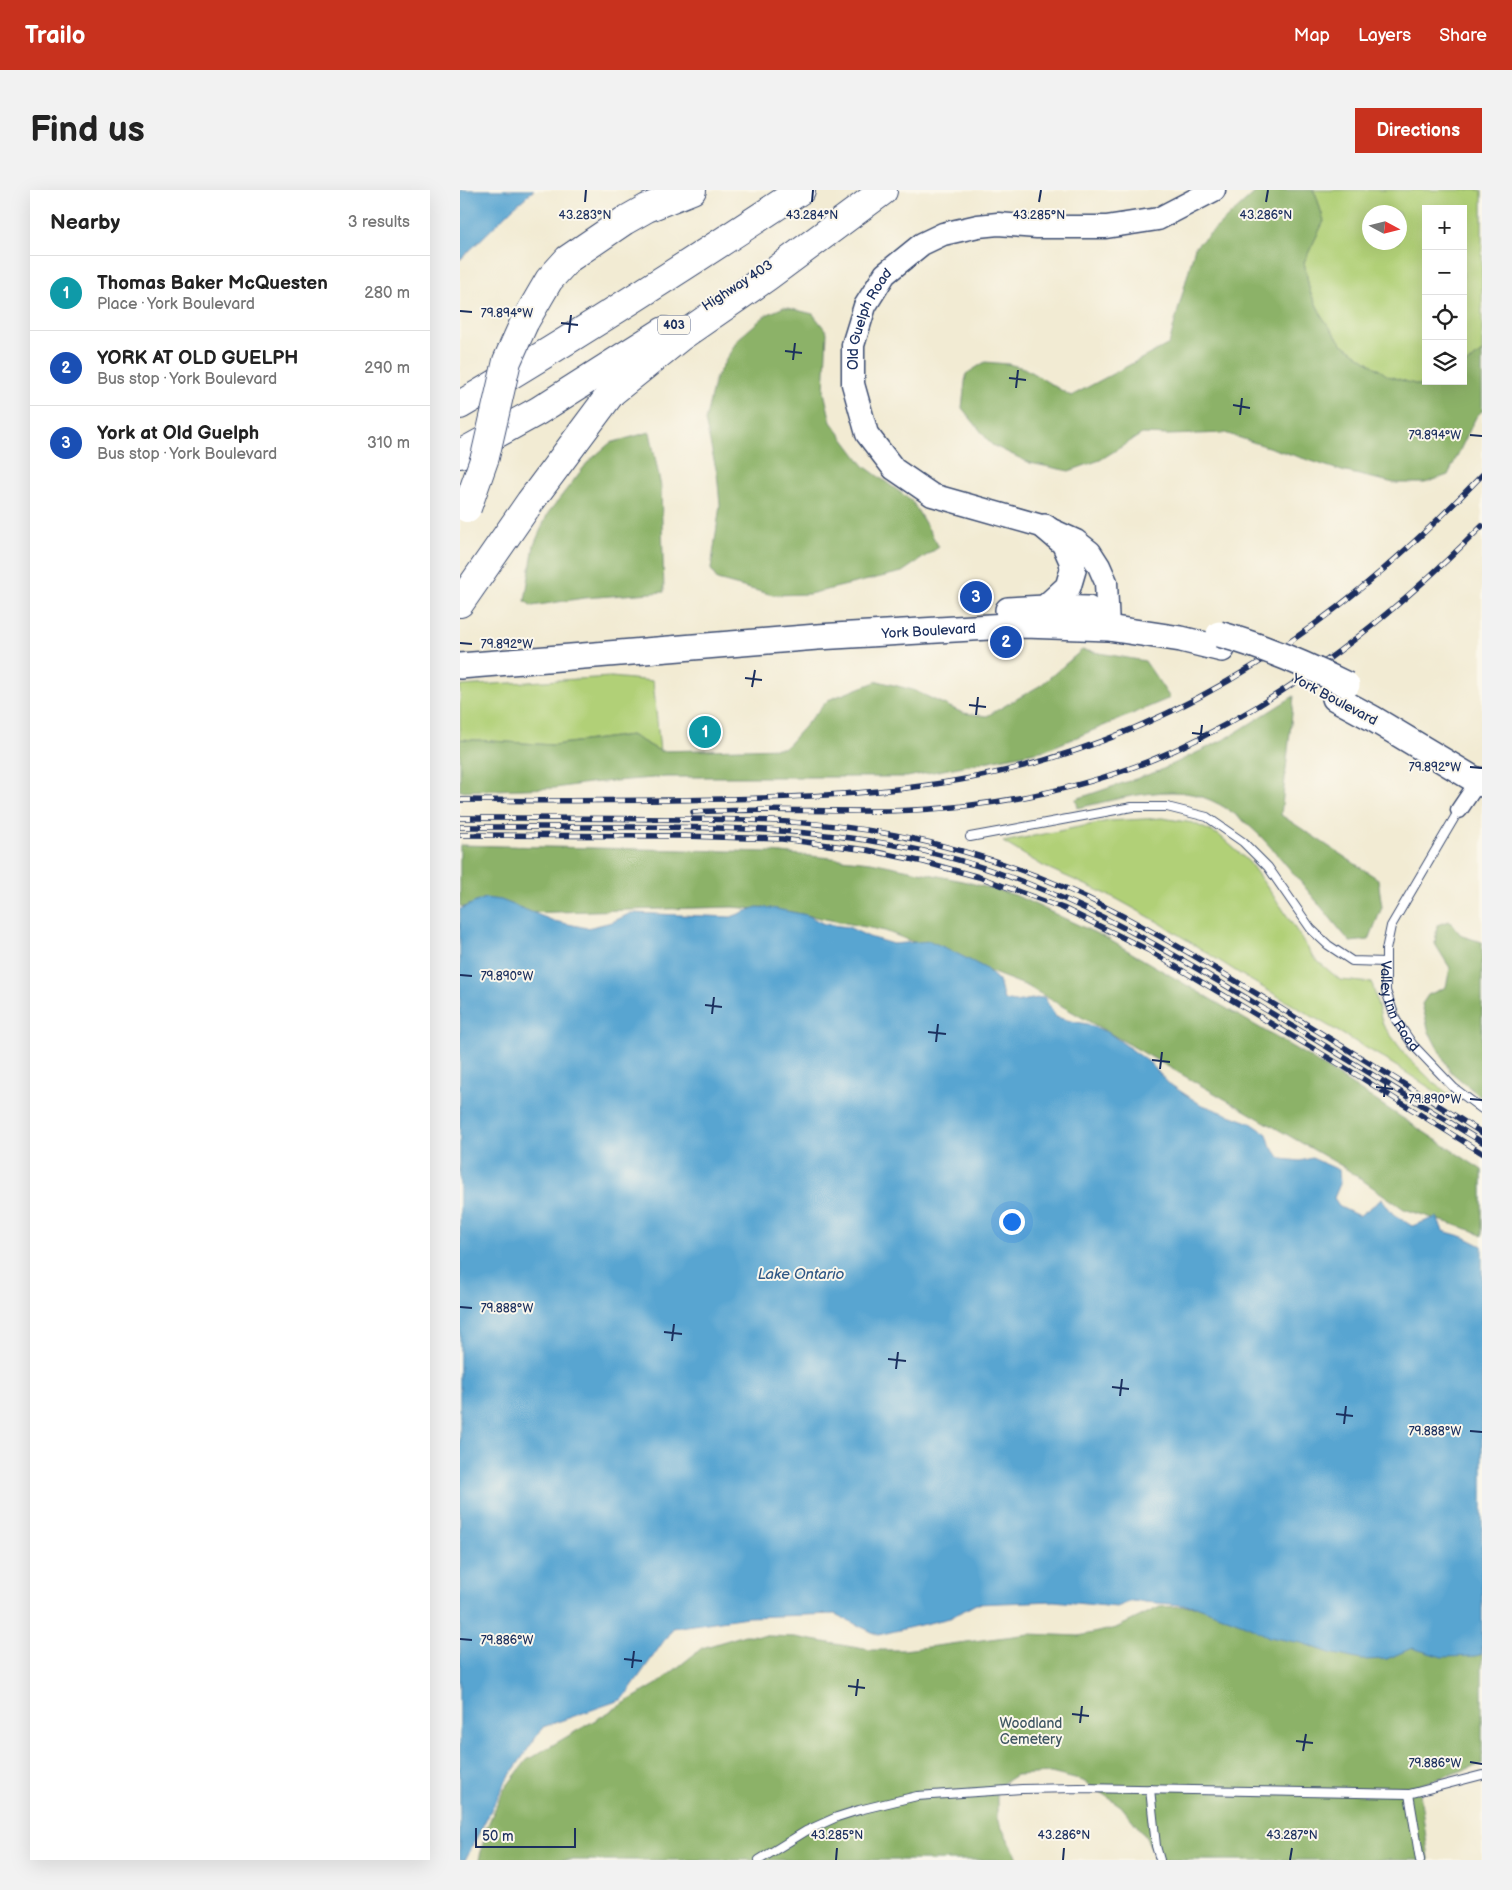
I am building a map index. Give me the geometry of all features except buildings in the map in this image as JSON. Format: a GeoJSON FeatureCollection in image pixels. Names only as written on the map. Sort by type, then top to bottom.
{"type":"FeatureCollection","features":[{"type":"Feature","properties":{"kind":"highway"},"geometry":{"type":"LineString","coordinates":[[463,513],[485,457],[507,361],[524,323],[549,280],[568,259],[624,220],[647,208],[692,190]]}},
{"type":"Feature","properties":{"kind":"highway"},"geometry":{"type":"LineString","coordinates":[[460,405],[687,265],[801,190]]}},
{"type":"Feature","properties":{"kind":"highway"},"geometry":{"type":"LineString","coordinates":[[460,603],[530,502],[612,392],[679,338],[767,278],[883,190]]}},
{"type":"Feature","properties":{"kind":"highway","name":"Highway 403"},"geometry":{"type":"LineString","coordinates":[[460,454],[538,411],[883,190]]}},
{"type":"Feature","properties":{"kind":"main road"},"geometry":{"type":"LineString","coordinates":[[1045,527],[1064,543],[1072,561],[1073,570],[1068,587],[1045,608]]}},
{"type":"Feature","properties":{"kind":"main road","name":"York Boulevard"},"geometry":{"type":"LineString","coordinates":[[460,654],[826,623],[1045,608],[1108,619],[1181,639],[1221,642],[1275,667],[1341,692],[1372,718],[1481,777]]}},
{"type":"Feature","properties":{"kind":"main road","name":"York Boulevard"},"geometry":{"type":"LineString","coordinates":[[460,666],[817,637],[1108,619]]}},
{"type":"Feature","properties":{"kind":"street","name":"Old Guelph Road"},"geometry":{"type":"LineString","coordinates":[[1108,619],[1106,582],[1090,552],[1076,541],[1045,527],[932,495],[894,469],[867,434],[852,384],[853,345],[865,306],[885,274],[922,244],[943,234],[978,226],[998,224],[1037,227],[1106,227],[1158,219],[1214,190]]}},
{"type":"Feature","properties":{"kind":"street","name":"Valley Inn Road"},"geometry":{"type":"LineString","coordinates":[[1459,810],[1481,777]]}},
{"type":"Feature","properties":{"kind":"lane"},"geometry":{"type":"LineString","coordinates":[[970,837],[1132,807],[1167,808],[1207,817],[1242,842],[1268,867],[1311,930],[1328,945],[1352,961],[1386,962]]}},
{"type":"Feature","properties":{"kind":"lane","name":"Valley Inn Road"},"geometry":{"type":"LineString","coordinates":[[1459,810],[1391,926],[1386,950],[1386,991],[1396,1020],[1413,1046],[1454,1088],[1482,1109]]}},
{"type":"Feature","properties":{"kind":"lane"},"geometry":{"type":"LineString","coordinates":[[759,1860],[806,1831],[837,1817],[918,1796],[1022,1789],[1150,1789],[1409,1794],[1482,1775]]}},
{"type":"Feature","properties":{"kind":"lane"},"geometry":{"type":"LineString","coordinates":[[1150,1789],[1156,1846],[1160,1860]]}},
{"type":"Feature","properties":{"kind":"lane"},"geometry":{"type":"LineString","coordinates":[[1409,1794],[1420,1860]]}},
{"type":"Feature","properties":{"kind":"lane"},"geometry":{"type":"LineString","coordinates":[[770,1852],[774,1860]]}},
{"type":"Feature","properties":{"kind":"green space"},"geometry":{"type":"Polygon","coordinates":[[[1258,190],[1313,190],[1324,221],[1304,262],[1310,292],[1323,318],[1341,343],[1388,376],[1418,385],[1467,385],[1467,363],[1482,352],[1482,411],[1476,417],[1448,475],[1425,483],[1394,483],[1342,471],[1225,433],[1142,434],[1100,460],[1069,471],[1030,463],[992,445],[962,408],[966,374],[985,362],[1008,364],[1024,368],[1071,396],[1169,344],[1195,247],[1258,190]]]}},
{"type":"Feature","properties":{"kind":"green space"},"geometry":{"type":"Polygon","coordinates":[[[1313,190],[1482,190],[1482,352],[1467,363],[1467,205],[1422,205],[1422,385],[1388,376],[1341,343],[1323,318],[1310,292],[1304,262],[1324,221],[1313,190]]]}},
{"type":"Feature","properties":{"kind":"green space"},"geometry":{"type":"Polygon","coordinates":[[[784,307],[813,314],[827,332],[824,392],[831,422],[864,466],[912,501],[939,547],[902,572],[809,594],[773,595],[717,580],[711,569],[720,505],[717,473],[705,421],[715,379],[738,339],[766,315],[784,307]]]}},
{"type":"Feature","properties":{"kind":"green space"},"geometry":{"type":"Polygon","coordinates":[[[650,432],[661,487],[664,592],[584,598],[532,606],[525,601],[534,545],[548,513],[588,462],[610,443],[650,432]]]}},
{"type":"Feature","properties":{"kind":"green space"},"geometry":{"type":"Polygon","coordinates":[[[1082,650],[1145,661],[1170,698],[1046,750],[907,777],[666,777],[589,783],[555,788],[460,791],[460,739],[553,745],[631,735],[660,751],[785,748],[828,700],[878,681],[913,690],[963,713],[987,716],[1041,685],[1082,650]]]}},
{"type":"Feature","properties":{"kind":"green space"},"geometry":{"type":"Polygon","coordinates":[[[611,677],[653,681],[660,751],[631,735],[553,745],[460,739],[460,686],[611,677]]]}},
{"type":"Feature","properties":{"kind":"green space"},"geometry":{"type":"Polygon","coordinates":[[[1294,696],[1281,815],[1378,879],[1382,907],[1369,940],[1350,942],[1259,835],[1244,821],[1211,800],[1192,794],[1160,792],[1125,797],[1078,808],[1076,799],[1159,771],[1227,738],[1294,696]]]}},
{"type":"Feature","properties":{"kind":"green space"},"geometry":{"type":"Polygon","coordinates":[[[1162,818],[1193,823],[1219,835],[1249,862],[1282,908],[1314,958],[1340,980],[1372,983],[1383,1025],[1407,1057],[1452,1097],[1449,1100],[1380,1056],[1245,977],[1160,923],[1115,898],[1043,866],[1003,842],[1109,821],[1162,818]]]}},
{"type":"Feature","properties":{"kind":"green space"},"geometry":{"type":"Polygon","coordinates":[[[460,845],[771,852],[871,862],[967,882],[1015,895],[1108,939],[1306,1055],[1482,1170],[1482,1236],[1474,1231],[1404,1209],[1342,1166],[1027,986],[885,931],[791,912],[732,907],[522,913],[460,906],[460,845]]]}},
{"type":"Feature","properties":{"kind":"green space"},"geometry":{"type":"Polygon","coordinates":[[[1449,921],[1462,936],[1482,942],[1482,1098],[1450,1071],[1429,1032],[1422,1004],[1428,995],[1446,987],[1450,968],[1435,944],[1437,925],[1449,921]]]}},
{"type":"Feature","properties":{"kind":"green space","name":"Woodland Cemetery"},"geometry":{"type":"Polygon","coordinates":[[[1253,1604],[1482,1646],[1482,1764],[1419,1785],[1429,1860],[1158,1860],[1145,1836],[1121,1806],[1083,1781],[1051,1773],[1016,1775],[997,1787],[997,1819],[1019,1860],[479,1860],[487,1827],[503,1791],[527,1760],[657,1684],[702,1648],[745,1635],[795,1637],[870,1650],[904,1650],[1029,1634],[1079,1636],[1116,1628],[1160,1607],[1253,1604]]]}},
{"type":"Feature","properties":{"kind":"water"},"geometry":{"type":"Polygon","coordinates":[[[460,190],[534,190],[460,260],[460,190]]]}},
{"type":"Feature","properties":{"kind":"water","name":"Lake Ontario"},"geometry":{"type":"Polygon","coordinates":[[[485,898],[501,900],[554,921],[587,928],[612,922],[631,913],[731,917],[757,907],[807,915],[824,924],[848,927],[869,937],[893,944],[930,941],[985,968],[999,981],[1004,1000],[1015,1002],[1044,997],[1056,1017],[1087,1024],[1109,1033],[1149,1062],[1168,1083],[1200,1104],[1251,1123],[1267,1134],[1271,1147],[1282,1159],[1300,1161],[1312,1158],[1339,1170],[1340,1184],[1334,1198],[1340,1207],[1359,1216],[1382,1199],[1393,1214],[1412,1226],[1437,1217],[1443,1231],[1464,1237],[1482,1246],[1482,1654],[1476,1656],[1442,1657],[1412,1648],[1387,1659],[1362,1660],[1330,1653],[1302,1643],[1269,1637],[1248,1626],[1196,1606],[1132,1601],[1117,1607],[1054,1601],[976,1604],[950,1618],[878,1635],[835,1614],[747,1617],[673,1628],[623,1699],[543,1727],[506,1781],[465,1860],[460,1860],[460,909],[485,898]]]}},
{"type":"Feature","properties":{"kind":"railway"},"geometry":{"type":"LineString","coordinates":[[460,800],[691,800],[856,793],[954,781],[986,775],[1059,756],[1128,731],[1194,700],[1257,664],[1317,623],[1374,577],[1429,528],[1482,475]]}},
{"type":"Feature","properties":{"kind":"railway"},"geometry":{"type":"LineString","coordinates":[[693,812],[727,810],[896,811],[991,803],[1072,786],[1150,761],[1217,729],[1259,705],[1339,652],[1413,591],[1482,526]]}},
{"type":"Feature","properties":{"kind":"railway"},"geometry":{"type":"LineString","coordinates":[[460,818],[722,819],[809,823],[895,835],[979,856],[1061,886],[1157,934],[1482,1133]]}},
{"type":"Feature","properties":{"kind":"railway"},"geometry":{"type":"LineString","coordinates":[[460,827],[637,827],[766,830],[830,835],[895,845],[945,856],[993,871],[1040,889],[1130,931],[1218,981],[1482,1142]]}},
{"type":"Feature","properties":{"kind":"railway"},"geometry":{"type":"LineString","coordinates":[[460,835],[684,836],[782,839],[867,850],[924,862],[979,877],[1063,908],[1148,950],[1344,1067],[1482,1153]]}},
{"type":"Feature","properties":{"kind":"place","name":"York at Old Guelph"},"geometry":{"type":"Point","coordinates":[976,597]}},
{"type":"Feature","properties":{"kind":"place","name":"YORK AT OLD GUELPH"},"geometry":{"type":"Point","coordinates":[1006,642]}},
{"type":"Feature","properties":{"kind":"place","name":"Thomas Baker McQuesten"},"geometry":{"type":"Point","coordinates":[705,732]}}]}
